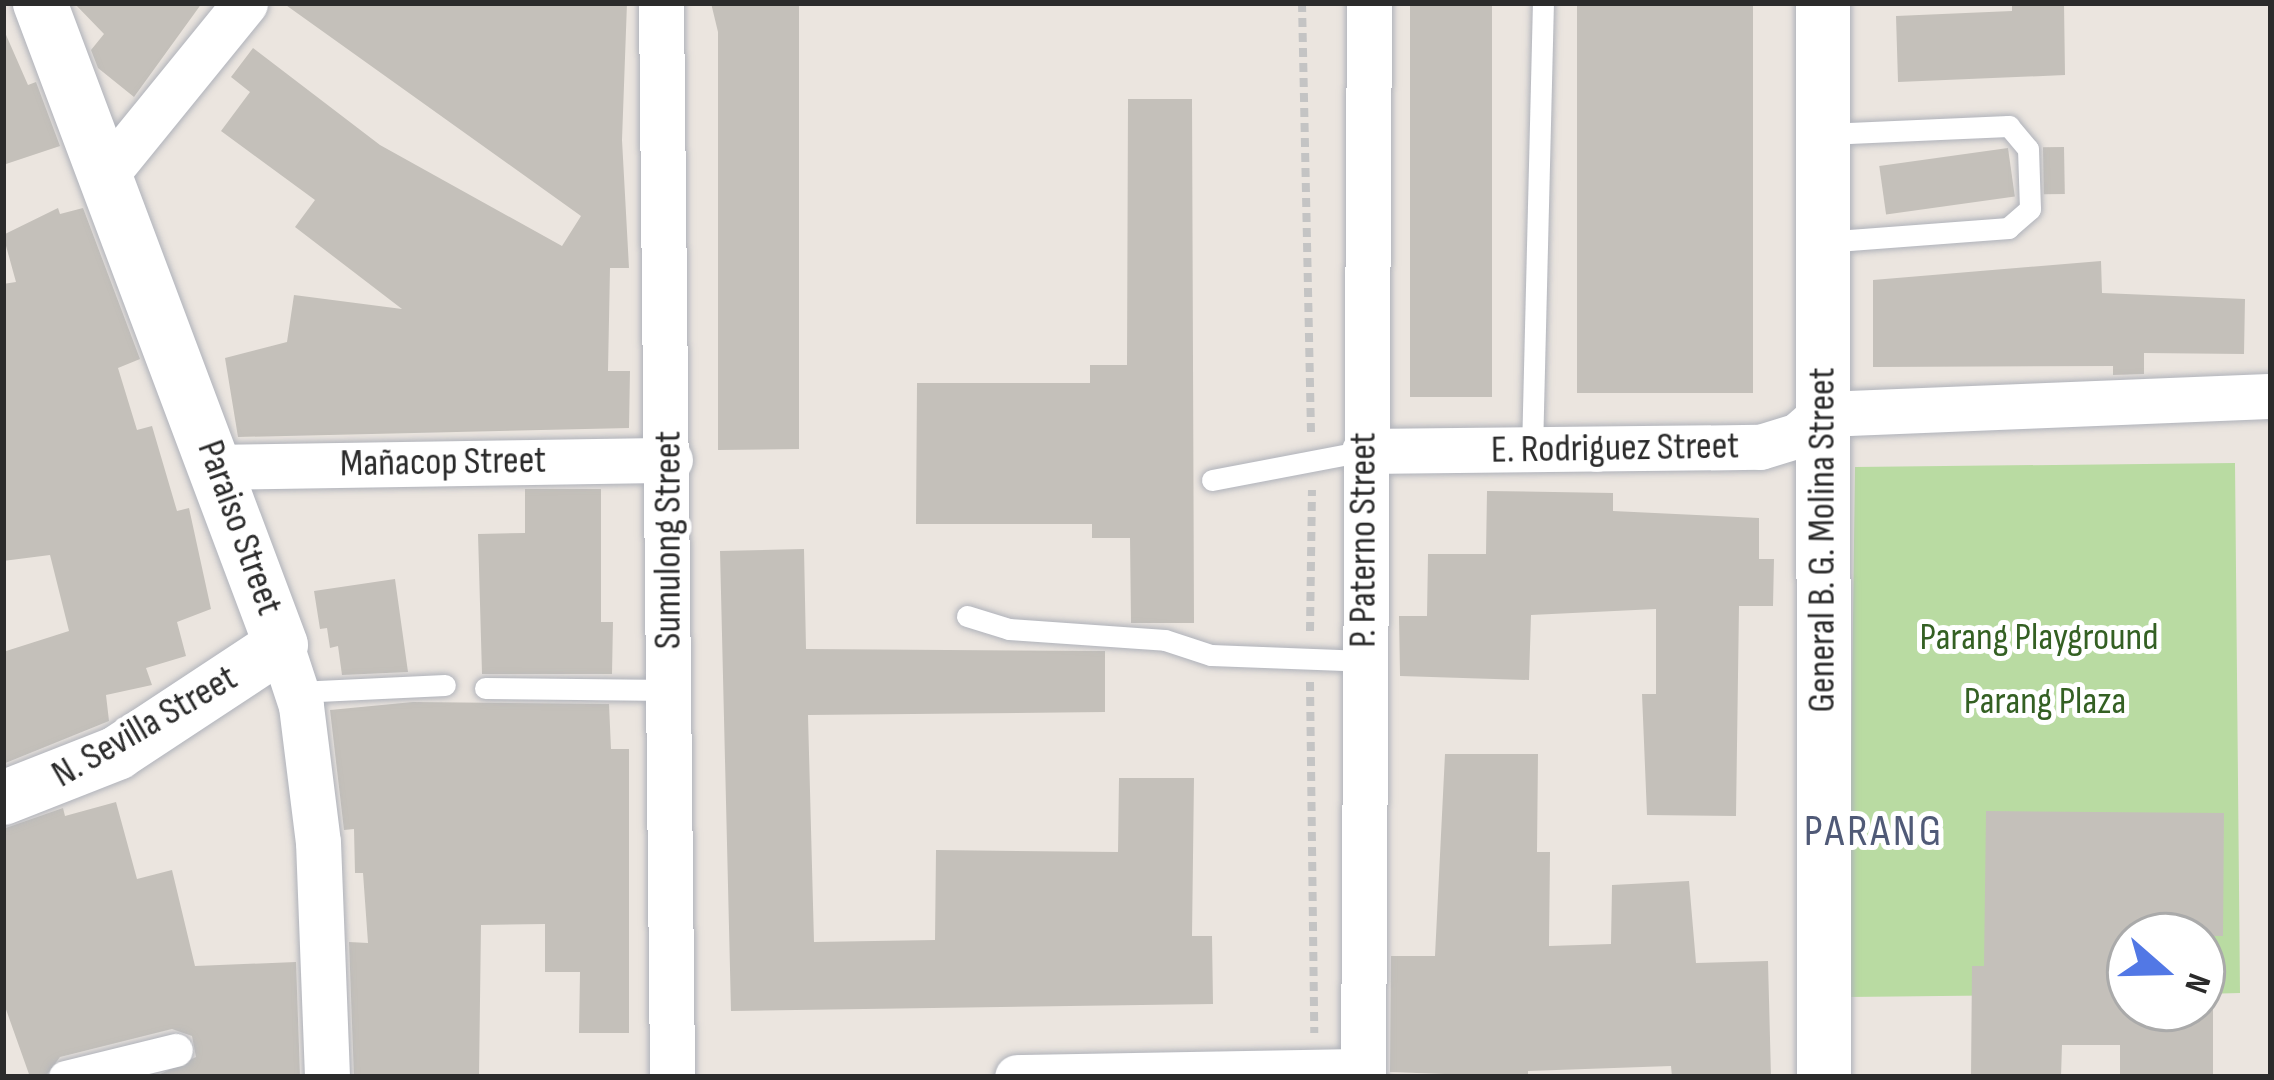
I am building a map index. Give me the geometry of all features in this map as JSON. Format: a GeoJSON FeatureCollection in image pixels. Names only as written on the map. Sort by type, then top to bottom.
{"type":"FeatureCollection","features":[{"type":"Feature","properties":{"kind":"street","name":"Paraiso Street"},"geometry":{"type":"LineString","coordinates":[[40,3],[289,669],[318,842],[327,1077]]}},
{"type":"Feature","properties":{"kind":"street"},"geometry":{"type":"LineString","coordinates":[[107,173],[245,3]]}},
{"type":"Feature","properties":{"kind":"street","name":"Sumulong Street"},"geometry":{"type":"LineString","coordinates":[[661,3],[670,460],[672,1077]]}},
{"type":"Feature","properties":{"kind":"street","name":"P. Paterno Street"},"geometry":{"type":"LineString","coordinates":[[1363,1074],[1369,3]]}},
{"type":"Feature","properties":{"kind":"street","name":"General B. G. Molina Street"},"geometry":{"type":"LineString","coordinates":[[1823,3],[1825,1077]]}},
{"type":"Feature","properties":{"kind":"street","name":"E. Rodriguez Street"},"geometry":{"type":"LineString","coordinates":[[1364,451],[1760,447],[1797,436],[1822,414],[2271,396]]}},
{"type":"Feature","properties":{"kind":"street","name":"Mañacop Street"},"geometry":{"type":"LineString","coordinates":[[217,467],[670,460]]}},
{"type":"Feature","properties":{"kind":"street","name":"N. Sevilla Street"},"geometry":{"type":"LineString","coordinates":[[3,798],[117,753],[289,669]]}},
{"type":"Feature","properties":{"kind":"street"},"geometry":{"type":"LineString","coordinates":[[65,1077],[176,1050]]}},
{"type":"Feature","properties":{"kind":"street"},"geometry":{"type":"LineString","coordinates":[[1017,1077],[1363,1074]]}},
{"type":"Feature","properties":{"kind":"lane"},"geometry":{"type":"LineString","coordinates":[[1532,452],[1543,3]]}},
{"type":"Feature","properties":{"kind":"lane"},"geometry":{"type":"LineString","coordinates":[[1823,134],[2009,127],[2028,148],[2030,209],[2008,228],[1823,242]]}},
{"type":"Feature","properties":{"kind":"lane","name":"E. Rodriguez Street"},"geometry":{"type":"LineString","coordinates":[[1212,480],[1312,465],[1364,451]]}},
{"type":"Feature","properties":{"kind":"lane"},"geometry":{"type":"LineString","coordinates":[[967,616],[1010,628],[1165,640],[1211,655],[1364,662]]}},
{"type":"Feature","properties":{"kind":"lane"},"geometry":{"type":"LineString","coordinates":[[289,669],[445,685]]}},
{"type":"Feature","properties":{"kind":"lane"},"geometry":{"type":"LineString","coordinates":[[485,688],[670,690]]}},
{"type":"Feature","properties":{"kind":"path"},"geometry":{"type":"LineString","coordinates":[[1301,3],[1312,465],[1314,1072]]}},
{"type":"Feature","properties":{"kind":"green space","name":"Parang Plaza"},"geometry":{"type":"Polygon","coordinates":[[[2235,463],[2240,993],[2226,993],[2226,912],[2106,912],[2106,994],[1848,997],[1855,467],[2235,463]]]}},
{"type":"Feature","properties":{"kind":"building"},"geometry":{"type":"Polygon","coordinates":[[[74,3],[202,3],[134,97],[98,68],[91,50],[104,34],[74,3]]]}},
{"type":"Feature","properties":{"kind":"building"},"geometry":{"type":"Polygon","coordinates":[[[283,3],[627,3],[622,140],[629,268],[610,268],[608,371],[630,371],[629,428],[238,437],[225,358],[287,342],[294,295],[402,309],[295,227],[315,200],[221,131],[250,92],[231,77],[253,48],[380,145],[562,246],[581,216],[283,3]]]}},
{"type":"Feature","properties":{"kind":"building"},"geometry":{"type":"Polygon","coordinates":[[[711,3],[799,3],[799,449],[718,450],[718,32],[711,3]]]}},
{"type":"Feature","properties":{"kind":"building"},"geometry":{"type":"Polygon","coordinates":[[[1410,3],[1492,3],[1492,397],[1410,397],[1410,3]]]}},
{"type":"Feature","properties":{"kind":"building"},"geometry":{"type":"Polygon","coordinates":[[[1577,3],[1753,3],[1753,393],[1577,393],[1577,3]]]}},
{"type":"Feature","properties":{"kind":"building"},"geometry":{"type":"Polygon","coordinates":[[[2012,3],[2064,3],[2065,75],[1898,82],[1896,16],[2012,11],[2012,3]]]}},
{"type":"Feature","properties":{"kind":"building"},"geometry":{"type":"Polygon","coordinates":[[[3,28],[28,85],[36,82],[60,146],[3,165],[3,28]]]}},
{"type":"Feature","properties":{"kind":"building"},"geometry":{"type":"Polygon","coordinates":[[[1128,99],[1192,99],[1194,623],[1131,623],[1130,538],[1092,538],[1092,524],[916,524],[917,383],[1090,383],[1090,365],[1127,365],[1128,99]]]}},
{"type":"Feature","properties":{"kind":"building"},"geometry":{"type":"Polygon","coordinates":[[[2043,147],[2064,147],[2065,194],[2044,194],[2043,147]]]}},
{"type":"Feature","properties":{"kind":"building"},"geometry":{"type":"Polygon","coordinates":[[[2008,148],[2015,197],[1886,215],[1879,166],[2008,148]]]}},
{"type":"Feature","properties":{"kind":"building"},"geometry":{"type":"Polygon","coordinates":[[[58,208],[60,214],[83,208],[140,359],[118,368],[137,430],[152,426],[177,511],[189,508],[211,609],[177,622],[186,656],[146,668],[152,685],[106,695],[109,721],[3,764],[3,652],[69,631],[50,555],[3,561],[3,284],[16,282],[3,235],[58,208]]]}},
{"type":"Feature","properties":{"kind":"building"},"geometry":{"type":"Polygon","coordinates":[[[2101,261],[2102,293],[2245,299],[2244,354],[2144,353],[2144,374],[2113,375],[2113,366],[1873,367],[1873,280],[2101,261]]]}},
{"type":"Feature","properties":{"kind":"building"},"geometry":{"type":"Polygon","coordinates":[[[525,489],[601,489],[601,622],[613,622],[612,674],[482,674],[478,534],[525,533],[525,489]]]}},
{"type":"Feature","properties":{"kind":"building"},"geometry":{"type":"Polygon","coordinates":[[[1487,491],[1613,493],[1613,511],[1759,518],[1759,559],[1774,559],[1773,606],[1739,606],[1736,816],[1647,815],[1642,694],[1656,694],[1656,609],[1531,615],[1529,680],[1400,676],[1399,616],[1427,616],[1428,554],[1486,554],[1487,491]]]}},
{"type":"Feature","properties":{"kind":"building"},"geometry":{"type":"Polygon","coordinates":[[[804,549],[806,649],[1105,651],[1105,712],[808,715],[814,942],[935,940],[936,850],[1118,852],[1119,778],[1194,778],[1192,936],[1212,936],[1213,1004],[731,1011],[720,551],[804,549]]]}},
{"type":"Feature","properties":{"kind":"building"},"geometry":{"type":"Polygon","coordinates":[[[395,579],[408,672],[342,675],[338,646],[330,648],[327,628],[320,629],[314,591],[395,579]]]}},
{"type":"Feature","properties":{"kind":"building"},"geometry":{"type":"Polygon","coordinates":[[[413,702],[609,704],[611,749],[629,749],[629,1033],[579,1033],[580,972],[545,972],[545,924],[481,925],[479,1077],[354,1077],[349,942],[368,943],[363,873],[355,873],[354,829],[344,830],[330,710],[413,702]]]}},
{"type":"Feature","properties":{"kind":"building"},"geometry":{"type":"Polygon","coordinates":[[[1445,754],[1538,754],[1537,852],[1550,852],[1549,946],[1611,944],[1612,885],[1689,881],[1696,963],[1768,961],[1771,1077],[1672,1077],[1671,1066],[1528,1071],[1528,1077],[1390,1072],[1391,956],[1435,956],[1445,754]]]}},
{"type":"Feature","properties":{"kind":"building"},"geometry":{"type":"Polygon","coordinates":[[[116,802],[137,879],[172,870],[195,966],[296,962],[300,1077],[154,1077],[196,1057],[192,1036],[172,1029],[60,1057],[45,1077],[30,1077],[3,1001],[3,829],[63,808],[65,816],[116,802]]]}},
{"type":"Feature","properties":{"kind":"building"},"geometry":{"type":"Polygon","coordinates":[[[1986,811],[2224,813],[2223,912],[2106,912],[2106,1032],[2213,1032],[2213,1077],[2120,1077],[2120,1045],[2062,1045],[2061,1077],[1971,1077],[1972,966],[1984,966],[1986,811]]]}},
{"type":"Feature","properties":{"kind":"district","name":"PARANG"},"geometry":{"type":"Point","coordinates":[1874,832]}},
{"type":"Feature","properties":{"kind":"park label","name":"Parang Playground"},"geometry":{"type":"Point","coordinates":[2039,638]}}]}
